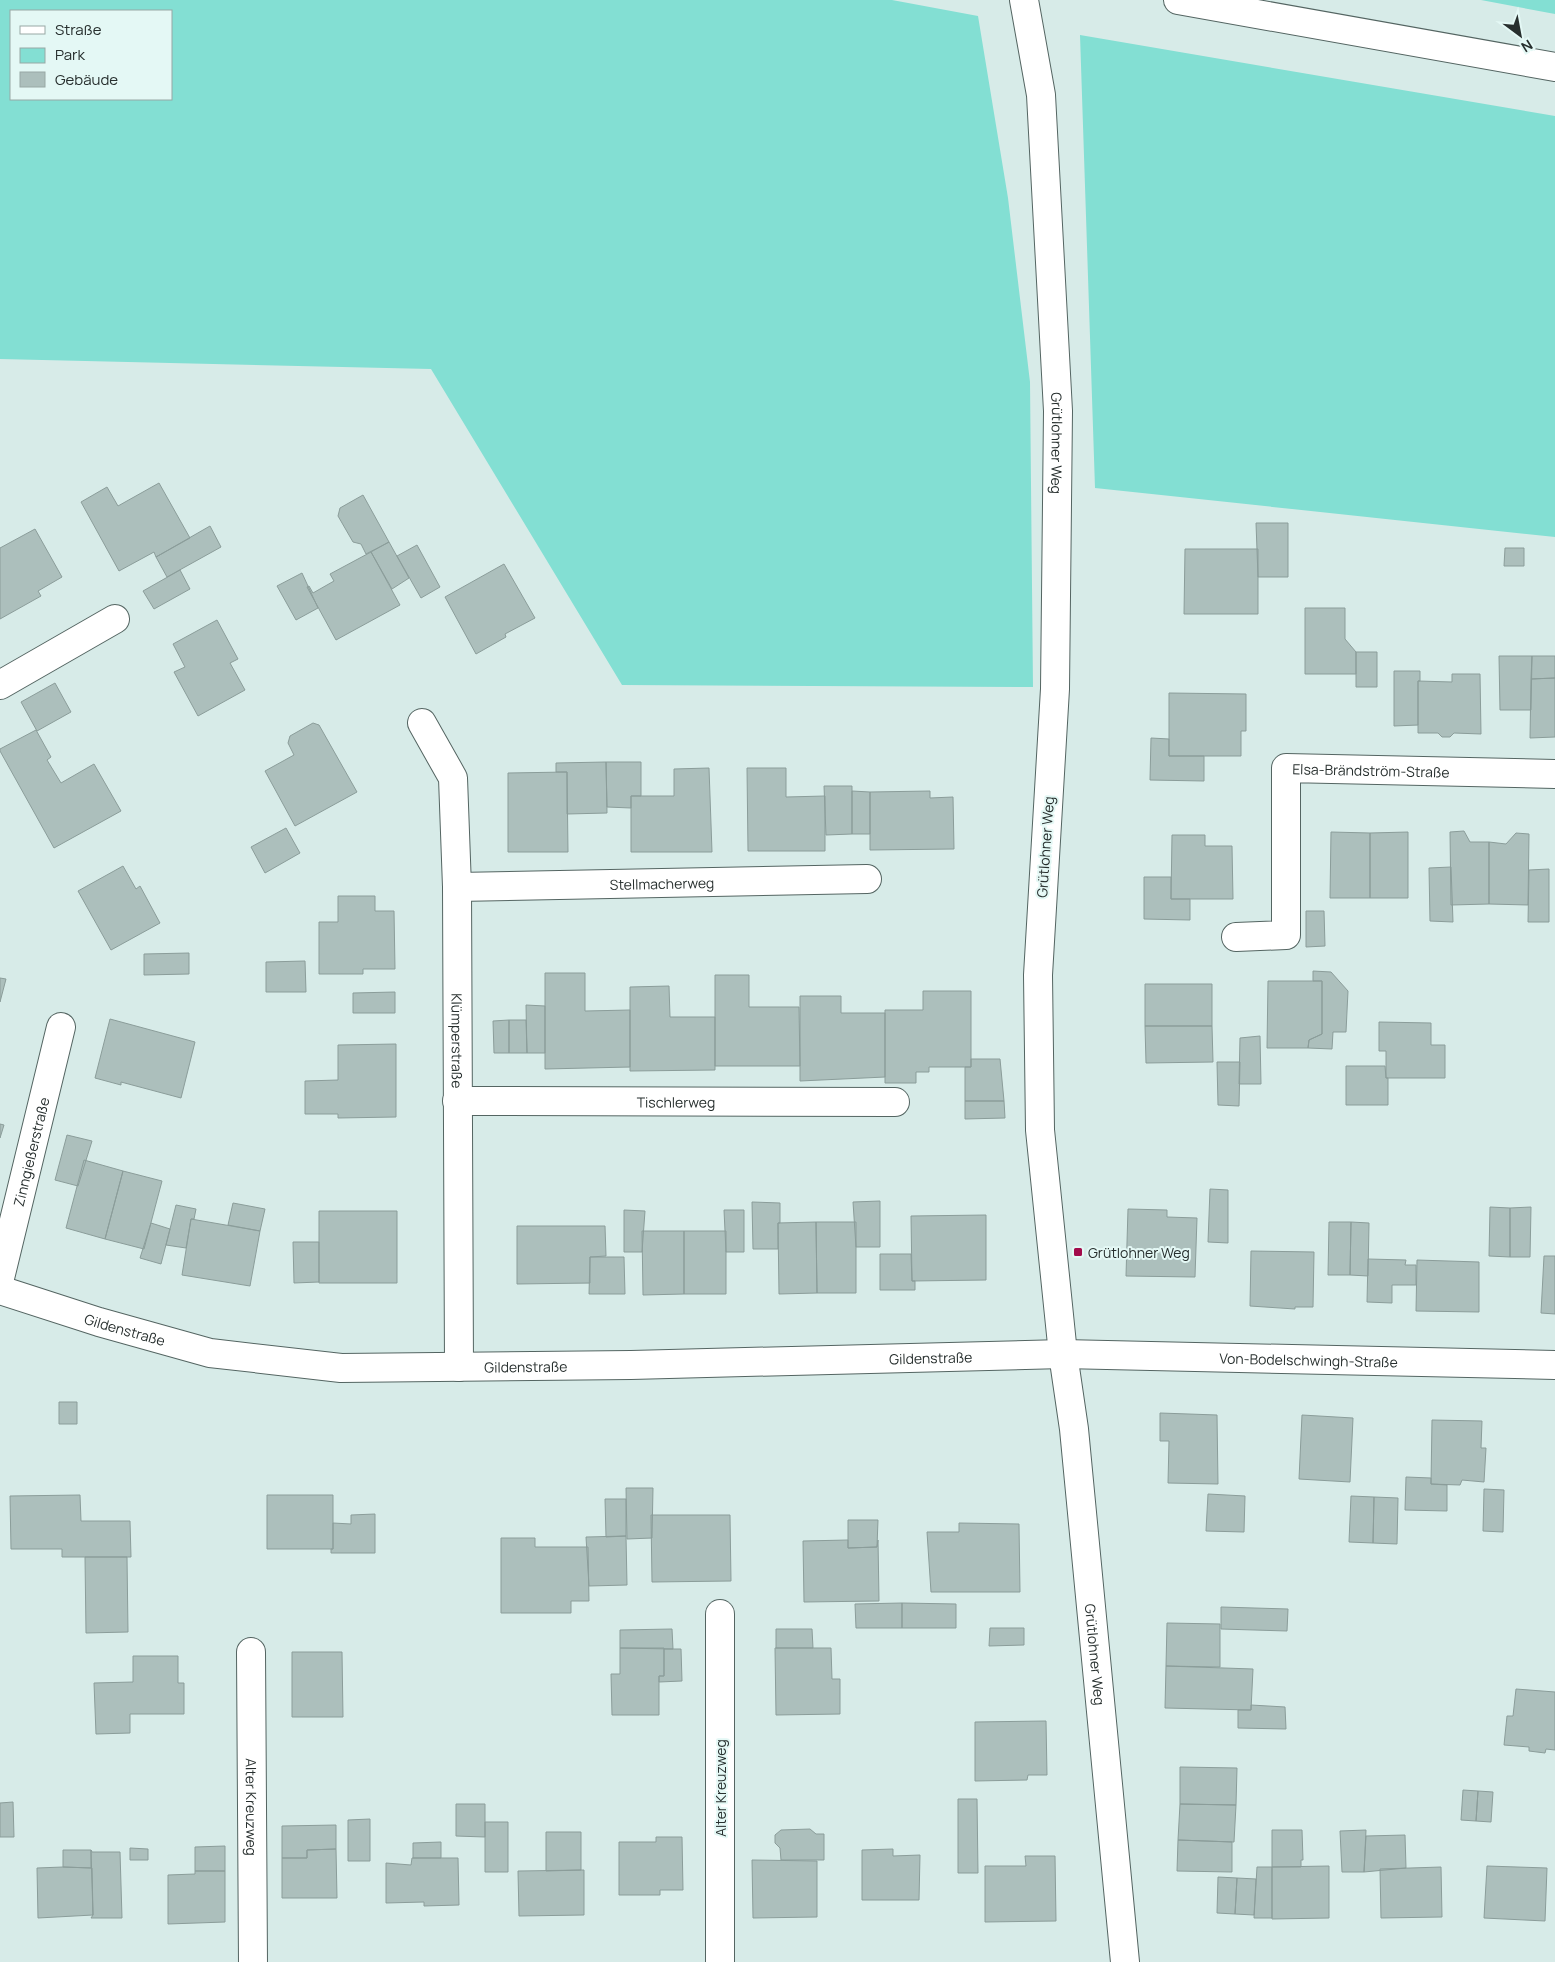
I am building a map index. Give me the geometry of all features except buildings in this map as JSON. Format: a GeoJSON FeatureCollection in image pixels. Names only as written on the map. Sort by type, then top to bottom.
{"type":"FeatureCollection","features":[{"type":"Feature","properties":{"kind":"street","name":"Grütlohner Weg"},"geometry":{"type":"LineString","coordinates":[[1024,0],[1041,95],[1058,411],[1055,689],[1038,975],[1040,1130],[1063,1354],[1074,1429],[1124,1962]]}},
{"type":"Feature","properties":{"kind":"street"},"geometry":{"type":"LineString","coordinates":[[1178,0],[1555,67]]}},
{"type":"Feature","properties":{"kind":"street"},"geometry":{"type":"LineString","coordinates":[[0,685],[115,620]]}},
{"type":"Feature","properties":{"kind":"street","name":"Klümperstraße"},"geometry":{"type":"LineString","coordinates":[[422,723],[453,778],[456,887],[459,1367]]}},
{"type":"Feature","properties":{"kind":"street","name":"Elsa-Brändström-Straße"},"geometry":{"type":"LineString","coordinates":[[1236,937],[1286,935],[1286,768],[1555,774]]}},
{"type":"Feature","properties":{"kind":"street","name":"Stellmacherweg"},"geometry":{"type":"LineString","coordinates":[[456,887],[867,879]]}},
{"type":"Feature","properties":{"kind":"street","name":"Zinngießerstraße"},"geometry":{"type":"LineString","coordinates":[[0,1278],[61,1027]]}},
{"type":"Feature","properties":{"kind":"street","name":"Tischlerweg"},"geometry":{"type":"LineString","coordinates":[[457,1101],[895,1102]]}},
{"type":"Feature","properties":{"kind":"street","name":"Gildenstraße"},"geometry":{"type":"LineString","coordinates":[[0,1290],[99,1322],[210,1353],[341,1368],[631,1366],[1063,1354]]}},
{"type":"Feature","properties":{"kind":"street","name":"Von-Bodelschwingh-Straße"},"geometry":{"type":"LineString","coordinates":[[1063,1354],[1555,1365]]}},
{"type":"Feature","properties":{"kind":"street","name":"Alter Kreuzweg"},"geometry":{"type":"LineString","coordinates":[[720,1614],[720,1962]]}},
{"type":"Feature","properties":{"kind":"street","name":"Alter Kreuzweg"},"geometry":{"type":"LineString","coordinates":[[251,1652],[253,1962]]}},
{"type":"Feature","properties":{"kind":"green space"},"geometry":{"type":"Polygon","coordinates":[[[0,0],[892,0],[978,16],[1008,198],[1030,382],[1033,687],[622,685],[431,369],[0,359],[0,0]]]}},
{"type":"Feature","properties":{"kind":"green space"},"geometry":{"type":"Polygon","coordinates":[[[1481,0],[1555,0],[1555,14],[1481,0]]]}},
{"type":"Feature","properties":{"kind":"green space"},"geometry":{"type":"Polygon","coordinates":[[[1080,35],[1555,116],[1555,537],[1095,488],[1080,35]]]}},
{"type":"Feature","properties":{"kind":"place","name":"Grütlohner Weg"},"geometry":{"type":"Point","coordinates":[1078,1252]}}]}
